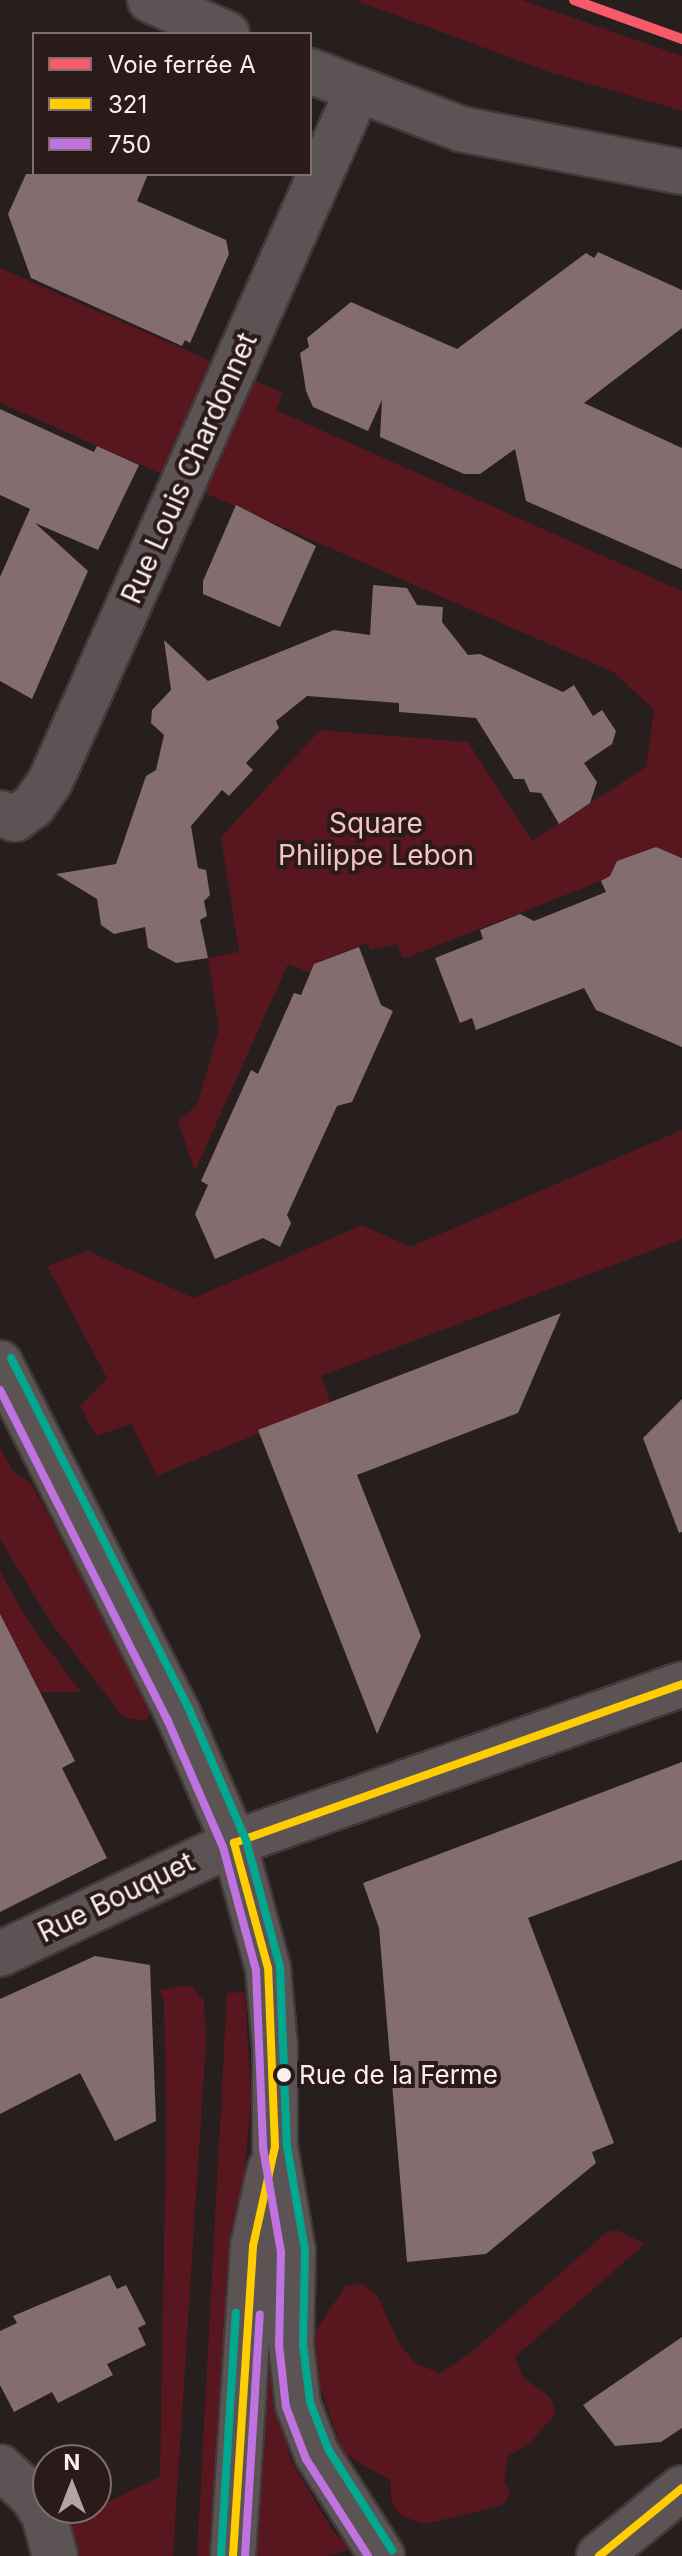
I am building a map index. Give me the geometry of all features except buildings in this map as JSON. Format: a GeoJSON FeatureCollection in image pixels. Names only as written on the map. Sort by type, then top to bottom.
{"type":"FeatureCollection","features":[{"type":"Feature","properties":{"kind":"street"},"geometry":{"type":"LineString","coordinates":[[150,0],[222,32]]}},
{"type":"Feature","properties":{"kind":"street"},"geometry":{"type":"LineString","coordinates":[[312,72],[357,92],[492,136],[682,172]]}},
{"type":"Feature","properties":{"kind":"street","name":"Rue Louis Chardonnet"},"geometry":{"type":"LineString","coordinates":[[8,816],[33,806],[50,782],[357,92]]}},
{"type":"Feature","properties":{"kind":"street"},"geometry":{"type":"LineString","coordinates":[[0,1362],[72,1499],[178,1714],[253,1836],[275,2046],[275,2147],[293,2251],[291,2345],[298,2405],[317,2454],[382,2556]]}},
{"type":"Feature","properties":{"kind":"street","name":"Rue Bouquet"},"geometry":{"type":"LineString","coordinates":[[0,1954],[253,1836],[682,1684]]}},
{"type":"Feature","properties":{"kind":"street"},"geometry":{"type":"LineString","coordinates":[[233,2556],[253,2246],[275,2147]]}},
{"type":"Feature","properties":{"kind":"street"},"geometry":{"type":"LineString","coordinates":[[0,2467],[32,2496],[44,2515],[55,2556]]}},
{"type":"Feature","properties":{"kind":"street"},"geometry":{"type":"LineString","coordinates":[[599,2556],[682,2488]]}},
{"type":"Feature","properties":{"kind":"green space"},"geometry":{"type":"Polygon","coordinates":[[[355,0],[522,0],[682,56],[682,111],[549,72],[355,0]]]}},
{"type":"Feature","properties":{"kind":"green space","name":"Square Philippe Lebon"},"geometry":{"type":"Polygon","coordinates":[[[0,268],[283,393],[276,410],[682,591],[682,857],[655,847],[617,861],[610,876],[601,881],[403,959],[397,944],[370,950],[367,943],[321,961],[318,976],[288,964],[195,1171],[178,1121],[197,1105],[219,1029],[208,958],[239,952],[221,837],[320,730],[468,742],[532,841],[646,767],[654,710],[615,673],[0,403],[0,268]]]}},
{"type":"Feature","properties":{"kind":"green space"},"geometry":{"type":"Polygon","coordinates":[[[682,1130],[682,1239],[321,1376],[331,1403],[157,1476],[131,1424],[96,1436],[80,1406],[107,1378],[47,1266],[88,1251],[194,1298],[362,1225],[410,1247],[682,1130]]]}},
{"type":"Feature","properties":{"kind":"green space"},"geometry":{"type":"Polygon","coordinates":[[[0,1447],[14,1473],[31,1483],[148,1701],[150,1716],[143,1721],[125,1718],[117,1709],[54,1627],[0,1540],[0,1447]]]}},
{"type":"Feature","properties":{"kind":"green space"},"geometry":{"type":"Polygon","coordinates":[[[0,1571],[30,1624],[81,1692],[40,1692],[0,1614],[0,1571]]]}},
{"type":"Feature","properties":{"kind":"green space"},"geometry":{"type":"Polygon","coordinates":[[[192,1987],[204,2001],[206,2041],[173,2556],[78,2556],[69,2524],[112,2524],[112,2500],[160,2477],[166,2127],[164,2002],[160,1990],[192,1987]]]}},
{"type":"Feature","properties":{"kind":"green space"},"geometry":{"type":"Polygon","coordinates":[[[245,1992],[251,2098],[211,2556],[197,2556],[227,1993],[245,1992]]]}},
{"type":"Feature","properties":{"kind":"green space"},"geometry":{"type":"Polygon","coordinates":[[[617,2230],[645,2244],[515,2357],[522,2376],[550,2397],[556,2413],[531,2442],[508,2456],[504,2480],[510,2494],[503,2505],[426,2524],[401,2516],[392,2504],[390,2480],[343,2453],[319,2384],[314,2333],[346,2285],[363,2284],[378,2297],[399,2343],[415,2363],[440,2373],[469,2354],[607,2232],[617,2230]]]}},
{"type":"Feature","properties":{"kind":"green space"},"geometry":{"type":"Polygon","coordinates":[[[270,2368],[291,2461],[333,2531],[353,2549],[329,2556],[253,2556],[270,2368]]]}},
{"type":"Feature","properties":{"kind":"rail line","name":"A"},"geometry":{"type":"LineString","coordinates":[[574,0],[682,39]]}},
{"type":"Feature","properties":{"kind":"transit line"},"geometry":{"type":"LineString","coordinates":[[11,1358],[189,1709],[246,1840],[280,1967],[287,2146],[305,2250],[303,2344],[310,2402],[328,2449],[392,2550]]}},
{"type":"Feature","properties":{"kind":"transit line","name":"750"},"geometry":{"type":"LineString","coordinates":[[0,1390],[167,1719],[223,1847],[256,1970],[263,2148],[281,2252],[279,2345],[286,2407],[306,2459],[368,2556]]}},
{"type":"Feature","properties":{"kind":"transit line","name":"321"},"geometry":{"type":"LineString","coordinates":[[234,1843],[682,1684]]}},
{"type":"Feature","properties":{"kind":"transit line","name":"321"},"geometry":{"type":"LineString","coordinates":[[233,2556],[253,2246],[275,2147],[268,1968],[234,1843]]}},
{"type":"Feature","properties":{"kind":"transit line"},"geometry":{"type":"LineString","coordinates":[[221,2555],[236,2312]]}},
{"type":"Feature","properties":{"kind":"transit line","name":"750"},"geometry":{"type":"LineString","coordinates":[[245,2556],[260,2314]]}},
{"type":"Feature","properties":{"kind":"transit line","name":"321"},"geometry":{"type":"LineString","coordinates":[[599,2556],[682,2488]]}},
{"type":"Feature","properties":{"kind":"place","name":"Rue de la Ferme"},"geometry":{"type":"Point","coordinates":[284,2075]}}]}
